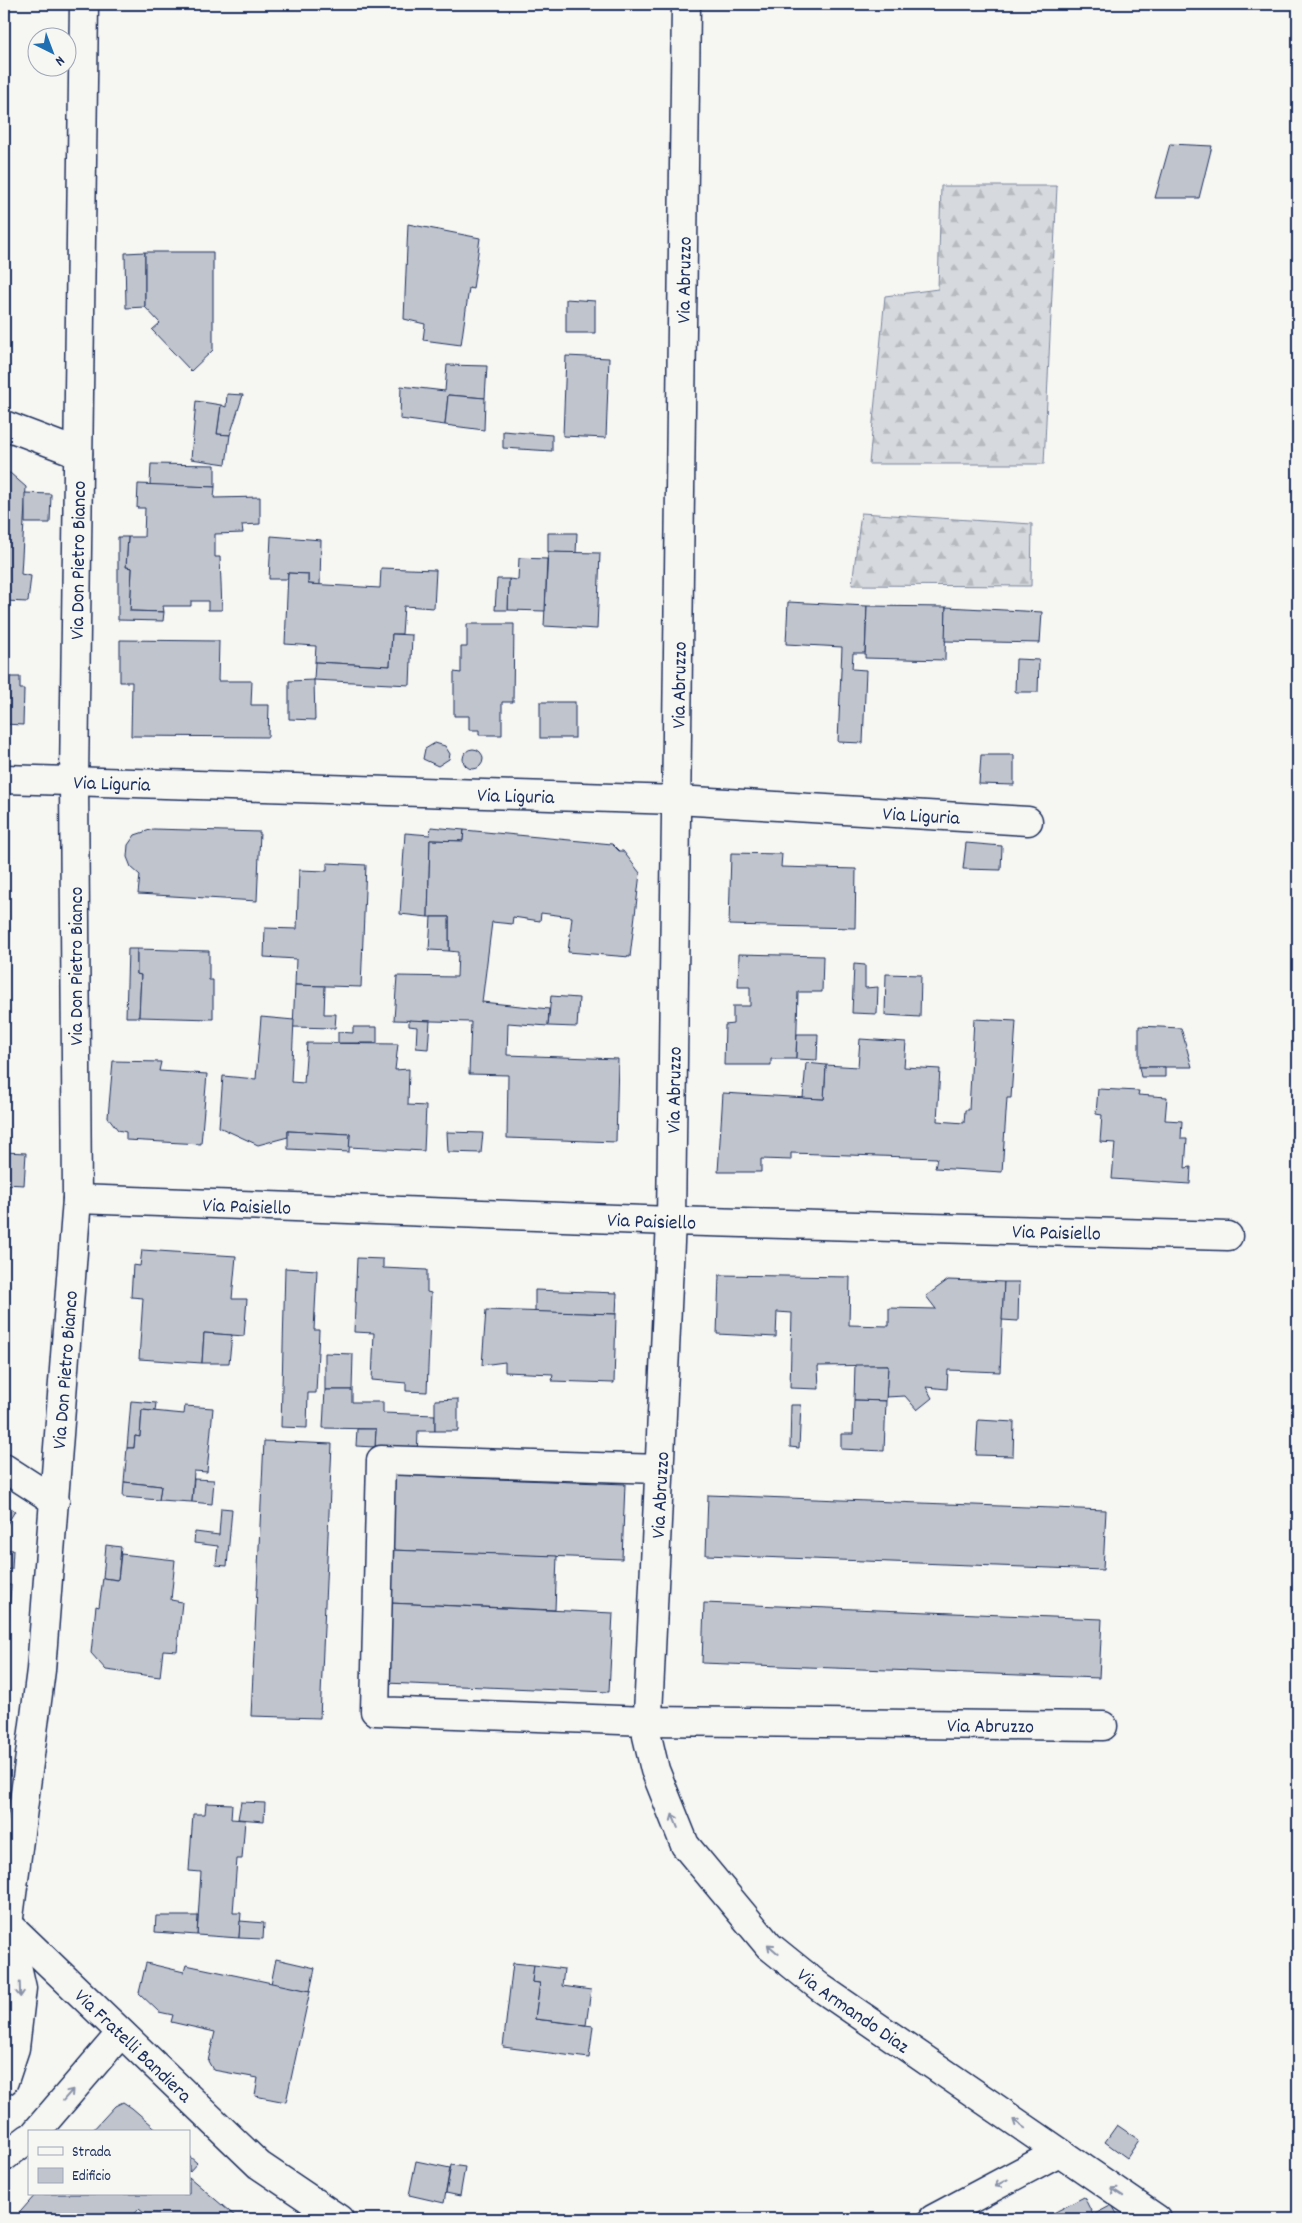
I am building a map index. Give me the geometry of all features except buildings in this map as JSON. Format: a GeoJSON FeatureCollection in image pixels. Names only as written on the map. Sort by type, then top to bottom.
{"type":"FeatureCollection","features":[{"type":"Feature","properties":{"kind":"street","name":"Via Don Pietro Bianco"},"geometry":{"type":"LineString","coordinates":[[4,2081],[16,2048],[22,1988],[6,1923],[41,1670],[77,1199],[74,781],[84,4]]}},
{"type":"Feature","properties":{"kind":"street","name":"Via Abruzzo"},"geometry":{"type":"LineString","coordinates":[[686,4],[671,1221],[648,1721],[1103,1726]]}},
{"type":"Feature","properties":{"kind":"street"},"geometry":{"type":"LineString","coordinates":[[4,425],[78,453]]}},
{"type":"Feature","properties":{"kind":"street","name":"Via Liguria"},"geometry":{"type":"LineString","coordinates":[[4,779],[677,800],[1028,821]]}},
{"type":"Feature","properties":{"kind":"street","name":"Via Paisiello"},"geometry":{"type":"LineString","coordinates":[[77,1199],[671,1221],[1228,1236]]}},
{"type":"Feature","properties":{"kind":"street"},"geometry":{"type":"LineString","coordinates":[[648,1721],[375,1712],[380,1460],[660,1469]]}},
{"type":"Feature","properties":{"kind":"street"},"geometry":{"type":"LineString","coordinates":[[4,1468],[55,1500]]}},
{"type":"Feature","properties":{"kind":"street","name":"Via Armando Diaz"},"geometry":{"type":"LineString","coordinates":[[648,1721],[647,1736],[655,1770],[685,1845],[769,1946],[821,1988],[1157,2219]]}},
{"type":"Feature","properties":{"kind":"street","name":"Via Fratelli Bandiera"},"geometry":{"type":"LineString","coordinates":[[6,1923],[259,2165],[339,2219]]}},
{"type":"Feature","properties":{"kind":"street"},"geometry":{"type":"LineString","coordinates":[[38,2130],[121,2033]]}},
{"type":"Feature","properties":{"kind":"street"},"geometry":{"type":"LineString","coordinates":[[4,2157],[28,2139]]}},
{"type":"Feature","properties":{"kind":"street"},"geometry":{"type":"LineString","coordinates":[[933,2219],[1059,2152]]}},
{"type":"Feature","properties":{"kind":"green space"},"geometry":{"type":"Polygon","coordinates":[[[941,186],[1057,186],[1044,464],[869,464],[885,296],[938,289],[941,186]]]}},
{"type":"Feature","properties":{"kind":"green space"},"geometry":{"type":"Polygon","coordinates":[[[861,513],[1032,524],[1031,586],[852,585],[861,513]]]}}]}
